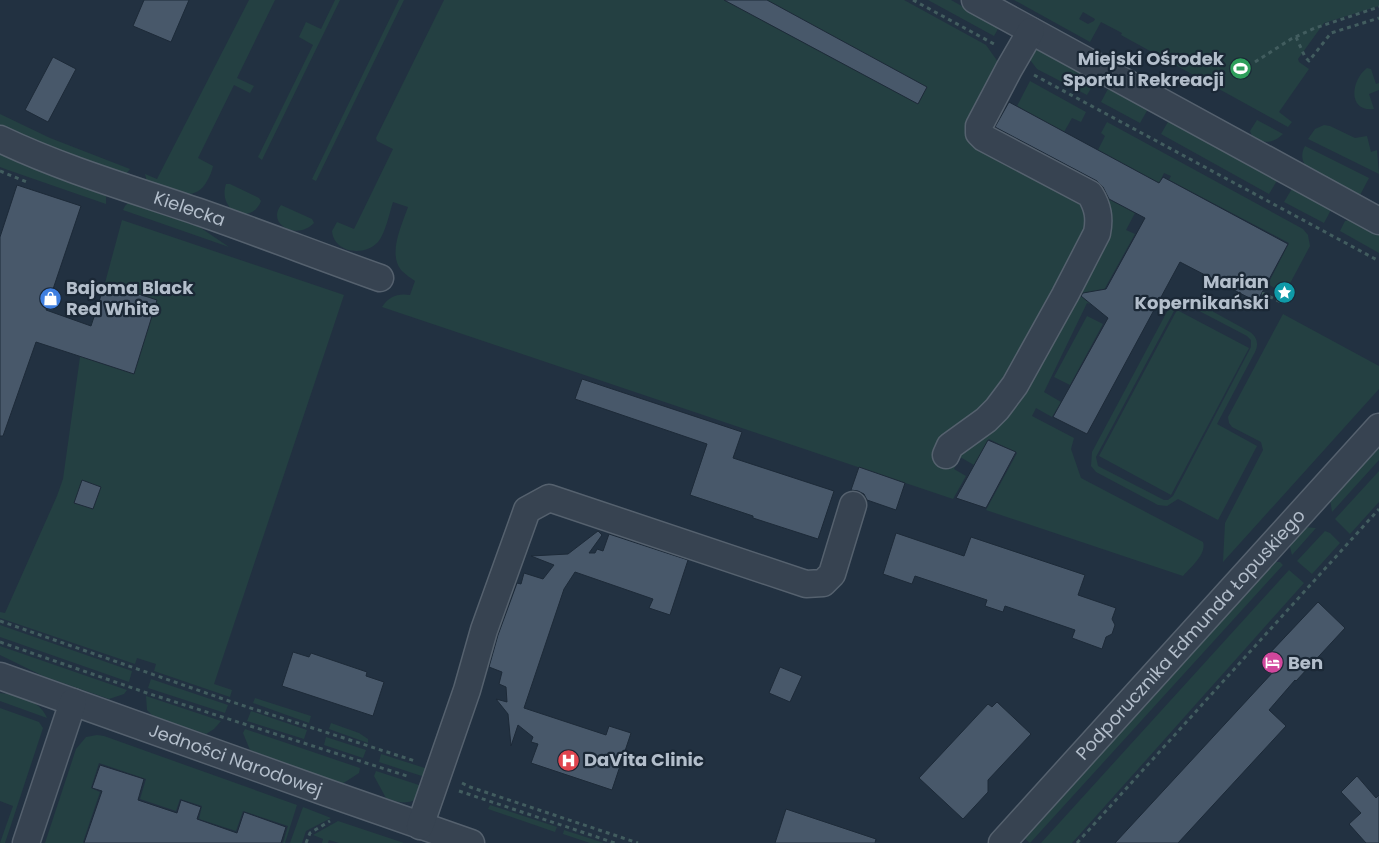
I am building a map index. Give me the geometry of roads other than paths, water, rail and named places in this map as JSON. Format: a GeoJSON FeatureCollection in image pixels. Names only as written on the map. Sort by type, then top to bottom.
{"type":"FeatureCollection","features":[{"type":"Feature","properties":{"kind":"street"},"geometry":{"type":"LineString","coordinates":[[975,0],[1379,221]]}},
{"type":"Feature","properties":{"kind":"street"},"geometry":{"type":"LineString","coordinates":[[946,455],[950,446],[986,420],[997,409],[1015,385],[1065,296],[1097,233],[1099,224],[1095,204],[1090,194],[984,138],[979,133],[979,126],[1031,31]]}},
{"type":"Feature","properties":{"kind":"street","name":"Kielecka"},"geometry":{"type":"LineString","coordinates":[[0,139],[120,186],[247,229],[380,278]]}},
{"type":"Feature","properties":{"kind":"street","name":"Podporucznika Edmunda Łopuskiego"},"geometry":{"type":"LineString","coordinates":[[1002,843],[1379,427]]}},
{"type":"Feature","properties":{"kind":"street"},"geometry":{"type":"LineString","coordinates":[[420,826],[467,690],[484,630],[527,510],[549,498],[806,584],[823,583],[832,574],[853,505]]}},
{"type":"Feature","properties":{"kind":"street","name":"Jedności Narodowej"},"geometry":{"type":"LineString","coordinates":[[0,676],[471,843]]}},
{"type":"Feature","properties":{"kind":"street"},"geometry":{"type":"LineString","coordinates":[[26,843],[73,702]]}},
{"type":"Feature","properties":{"kind":"place","name":"Miejski Ośrodek Sportu i Rekreacji"},"geometry":{"type":"Point","coordinates":[1240,69]}},
{"type":"Feature","properties":{"kind":"place","name":"Marian Kopernikański"},"geometry":{"type":"Point","coordinates":[1285,292]}},
{"type":"Feature","properties":{"kind":"place","name":"Bajoma Black Red White"},"geometry":{"type":"Point","coordinates":[50,298]}},
{"type":"Feature","properties":{"kind":"place","name":"Ben"},"geometry":{"type":"Point","coordinates":[1272,663]}},
{"type":"Feature","properties":{"kind":"place","name":"DaVita Clinic"},"geometry":{"type":"Point","coordinates":[568,760]}}]}
